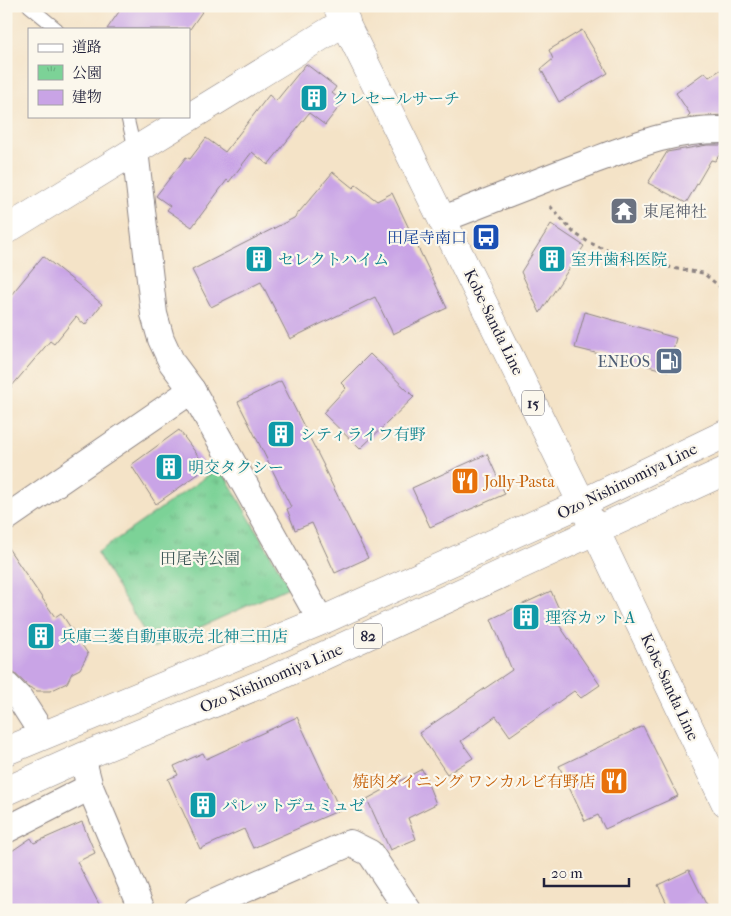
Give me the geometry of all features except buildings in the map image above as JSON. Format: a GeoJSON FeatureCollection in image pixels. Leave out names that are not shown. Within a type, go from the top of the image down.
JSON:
{"type":"FeatureCollection","features":[{"type":"Feature","properties":{"kind":"main road"},"geometry":{"type":"LineString","coordinates":[[190,114],[341,14]]}},
{"type":"Feature","properties":{"kind":"main road","name":"Kobe-Sanda Line"},"geometry":{"type":"LineString","coordinates":[[341,14],[582,503],[725,802]]}},
{"type":"Feature","properties":{"kind":"main road"},"geometry":{"type":"LineString","coordinates":[[6,230],[183,118]]}},
{"type":"Feature","properties":{"kind":"main road","name":"Ozo Nishinomiya Line"},"geometry":{"type":"LineString","coordinates":[[6,752],[321,621],[582,503],[725,434]]}},
{"type":"Feature","properties":{"kind":"main road","name":"Ozo Nishinomiya Line"},"geometry":{"type":"LineString","coordinates":[[6,792],[82,757],[273,679],[725,471]]}},
{"type":"Feature","properties":{"kind":"street"},"geometry":{"type":"LineString","coordinates":[[443,219],[523,187],[667,135],[725,130]]}},
{"type":"Feature","properties":{"kind":"street"},"geometry":{"type":"LineString","coordinates":[[135,150],[154,314],[161,339],[172,363],[192,390],[321,621]]}},
{"type":"Feature","properties":{"kind":"street"},"geometry":{"type":"LineString","coordinates":[[6,518],[192,390]]}},
{"type":"Feature","properties":{"kind":"street"},"geometry":{"type":"LineString","coordinates":[[11,697],[43,736]]}},
{"type":"Feature","properties":{"kind":"street"},"geometry":{"type":"LineString","coordinates":[[82,757],[90,787],[142,910]]}},
{"type":"Feature","properties":{"kind":"street"},"geometry":{"type":"LineString","coordinates":[[6,830],[90,787]]}},
{"type":"Feature","properties":{"kind":"street"},"geometry":{"type":"LineString","coordinates":[[197,910],[350,843],[370,853],[408,910]]}},
{"type":"Feature","properties":{"kind":"lane"},"geometry":{"type":"LineString","coordinates":[[29,6],[56,28]]}},
{"type":"Feature","properties":{"kind":"lane"},"geometry":{"type":"LineString","coordinates":[[127,118],[135,150]]}},
{"type":"Feature","properties":{"kind":"path"},"geometry":{"type":"LineString","coordinates":[[523,187],[552,207],[574,233],[590,243],[638,260],[678,270],[703,272],[725,291]]}},
{"type":"Feature","properties":{"kind":"green space","name":"田尾寺公園"},"geometry":{"type":"Polygon","coordinates":[[[220,467],[289,587],[154,648],[97,553],[220,467]]]}},
{"type":"Feature","properties":{"kind":"place","name":"クレセールサーチ"},"geometry":{"type":"Point","coordinates":[314,98]}},
{"type":"Feature","properties":{"kind":"place","name":"東尾神社"},"geometry":{"type":"Point","coordinates":[624,211]}},
{"type":"Feature","properties":{"kind":"place","name":"田尾寺南口"},"geometry":{"type":"Point","coordinates":[486,237]}},
{"type":"Feature","properties":{"kind":"place","name":"セレクトハイム"},"geometry":{"type":"Point","coordinates":[259,259]}},
{"type":"Feature","properties":{"kind":"place","name":"室井歯科医院"},"geometry":{"type":"Point","coordinates":[552,259]}},
{"type":"Feature","properties":{"kind":"place","name":"ENEOS"},"geometry":{"type":"Point","coordinates":[669,361]}},
{"type":"Feature","properties":{"kind":"place","name":"シティライフ有野"},"geometry":{"type":"Point","coordinates":[281,434]}},
{"type":"Feature","properties":{"kind":"place","name":"明交タクシー"},"geometry":{"type":"Point","coordinates":[169,467]}},
{"type":"Feature","properties":{"kind":"place","name":"Jolly-Pasta"},"geometry":{"type":"Point","coordinates":[465,481]}},
{"type":"Feature","properties":{"kind":"place","name":"理容カットA"},"geometry":{"type":"Point","coordinates":[526,617]}},
{"type":"Feature","properties":{"kind":"place","name":"兵庫三菱自動車販売 北神三田店"},"geometry":{"type":"Point","coordinates":[41,636]}},
{"type":"Feature","properties":{"kind":"place","name":"焼肉ダイニング ワンカルビ有野店"},"geometry":{"type":"Point","coordinates":[614,781]}},
{"type":"Feature","properties":{"kind":"place","name":"パレットデュミュゼ"},"geometry":{"type":"Point","coordinates":[203,805]}}]}
